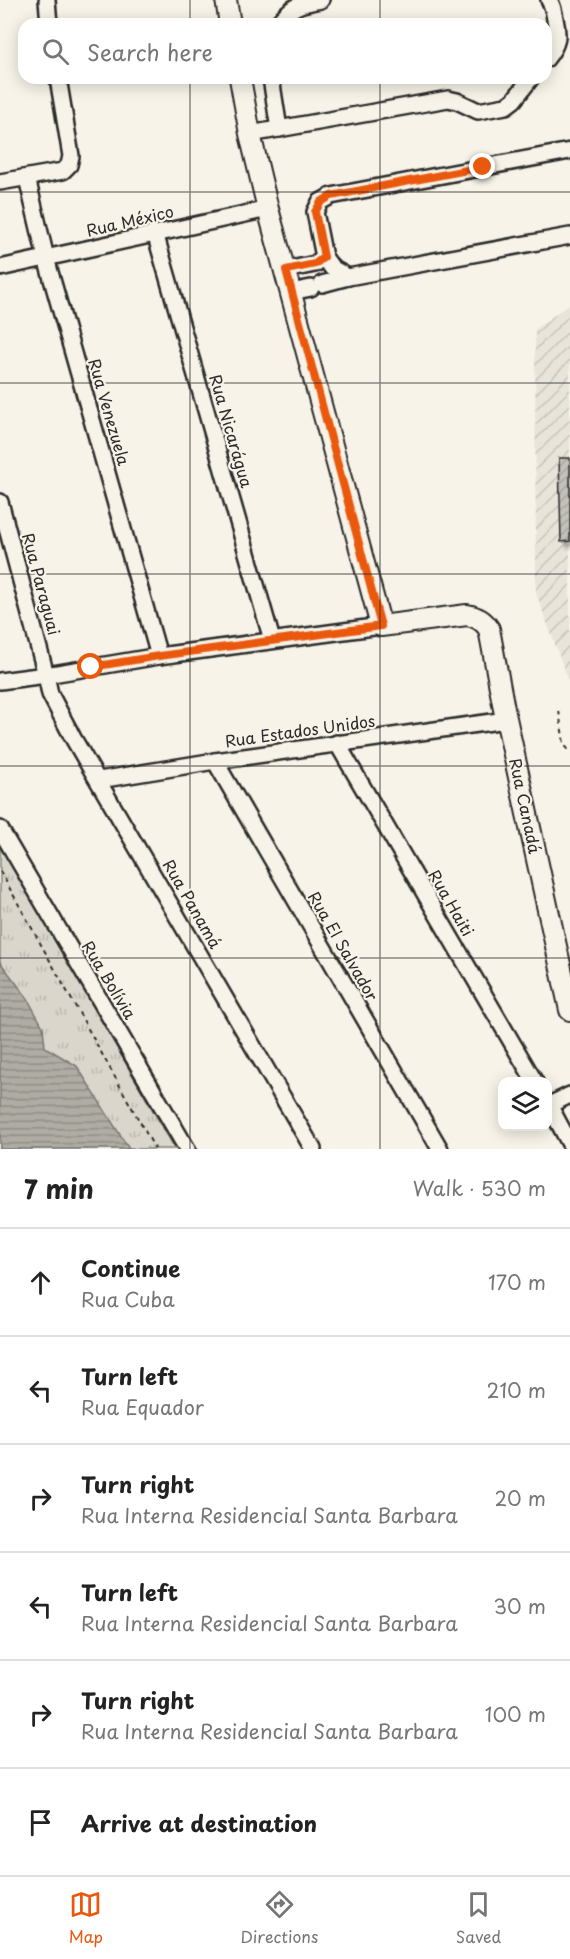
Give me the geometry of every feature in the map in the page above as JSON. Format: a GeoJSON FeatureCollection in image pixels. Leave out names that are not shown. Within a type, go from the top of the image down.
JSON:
{"type":"FeatureCollection","features":[{"type":"Feature","properties":{"kind":"main road"},"geometry":{"type":"LineString","coordinates":[[226,0],[230,18]]}},
{"type":"Feature","properties":{"kind":"main road"},"geometry":{"type":"LineString","coordinates":[[241,84],[250,134],[268,209],[381,626]]}},
{"type":"Feature","properties":{"kind":"main road","name":"Rua Canadá"},"geometry":{"type":"LineString","coordinates":[[381,626],[467,615],[484,621],[489,629],[506,720],[570,1010]]}},
{"type":"Feature","properties":{"kind":"street"},"geometry":{"type":"LineString","coordinates":[[47,0],[48,18]]}},
{"type":"Feature","properties":{"kind":"street"},"geometry":{"type":"LineString","coordinates":[[282,18],[298,4],[321,0]]}},
{"type":"Feature","properties":{"kind":"street"},"geometry":{"type":"LineString","coordinates":[[549,0],[558,33],[552,52]]}},
{"type":"Feature","properties":{"kind":"street"},"geometry":{"type":"LineString","coordinates":[[0,182],[63,171],[69,165],[71,156],[59,84]]}},
{"type":"Feature","properties":{"kind":"street"},"geometry":{"type":"LineString","coordinates":[[272,84],[279,129]]}},
{"type":"Feature","properties":{"kind":"street"},"geometry":{"type":"LineString","coordinates":[[250,134],[448,99],[478,111],[506,106],[526,84]]}},
{"type":"Feature","properties":{"kind":"street"},"geometry":{"type":"LineString","coordinates":[[348,277],[332,268],[324,257],[315,212],[321,202],[331,196],[570,151]]}},
{"type":"Feature","properties":{"kind":"street","name":"Rua Venezuela"},"geometry":{"type":"LineString","coordinates":[[27,178],[46,258],[159,656]]}},
{"type":"Feature","properties":{"kind":"street","name":"Rua México"},"geometry":{"type":"LineString","coordinates":[[0,268],[268,209]]}},
{"type":"Feature","properties":{"kind":"street","name":"Rua Nicarágua"},"geometry":{"type":"LineString","coordinates":[[155,233],[272,640]]}},
{"type":"Feature","properties":{"kind":"street"},"geometry":{"type":"LineString","coordinates":[[291,292],[348,277],[570,236]]}},
{"type":"Feature","properties":{"kind":"street"},"geometry":{"type":"LineString","coordinates":[[286,270],[315,264],[324,257]]}},
{"type":"Feature","properties":{"kind":"street","name":"Rua Paraguai"},"geometry":{"type":"LineString","coordinates":[[0,502],[46,675]]}},
{"type":"Feature","properties":{"kind":"street"},"geometry":{"type":"LineString","coordinates":[[0,681],[159,656],[381,626]]}},
{"type":"Feature","properties":{"kind":"street","name":"Rua Panamá"},"geometry":{"type":"LineString","coordinates":[[46,675],[50,694],[73,738],[313,1149]]}},
{"type":"Feature","properties":{"kind":"street","name":"Rua Estados Unidos"},"geometry":{"type":"LineString","coordinates":[[99,780],[337,743],[506,720]]}},
{"type":"Feature","properties":{"kind":"street","name":"Rua Haiti"},"geometry":{"type":"LineString","coordinates":[[337,743],[532,1077]]}},
{"type":"Feature","properties":{"kind":"street","name":"Rua El Salvador"},"geometry":{"type":"LineString","coordinates":[[215,761],[440,1149]]}},
{"type":"Feature","properties":{"kind":"street","name":"Rua Bolívia"},"geometry":{"type":"LineString","coordinates":[[0,829],[187,1149]]}},
{"type":"Feature","properties":{"kind":"street"},"geometry":{"type":"LineString","coordinates":[[552,1102],[570,1095]]}},
{"type":"Feature","properties":{"kind":"street"},"geometry":{"type":"LineString","coordinates":[[552,1111],[570,1144]]}},
{"type":"Feature","properties":{"kind":"path"},"geometry":{"type":"LineString","coordinates":[[559,711],[564,744],[570,752]]}},
{"type":"Feature","properties":{"kind":"path"},"geometry":{"type":"LineString","coordinates":[[0,871],[155,1149]]}},
{"type":"Feature","properties":{"kind":"shaded area"},"geometry":{"type":"Polygon","coordinates":[[[570,304],[570,685],[536,593],[535,329],[570,304]]]}},
{"type":"Feature","properties":{"kind":"shaded area"},"geometry":{"type":"Polygon","coordinates":[[[0,962],[26,996],[43,1027],[45,1047],[77,1066],[129,1149],[0,1149],[0,962]]]}},
{"type":"Feature","properties":{"kind":"green space"},"geometry":{"type":"Polygon","coordinates":[[[0,844],[175,1149],[0,1149],[0,844]]]}},
{"type":"Feature","properties":{"kind":"building"},"geometry":{"type":"Polygon","coordinates":[[[559,458],[570,458],[570,541],[561,542],[559,458]]]}},
{"type":"Feature","properties":{"kind":"route"},"geometry":{"type":"LineString","coordinates":[[91,667],[381,626],[286,270],[315,264],[324,257],[315,212],[321,202],[331,196],[483,167]]}}]}
